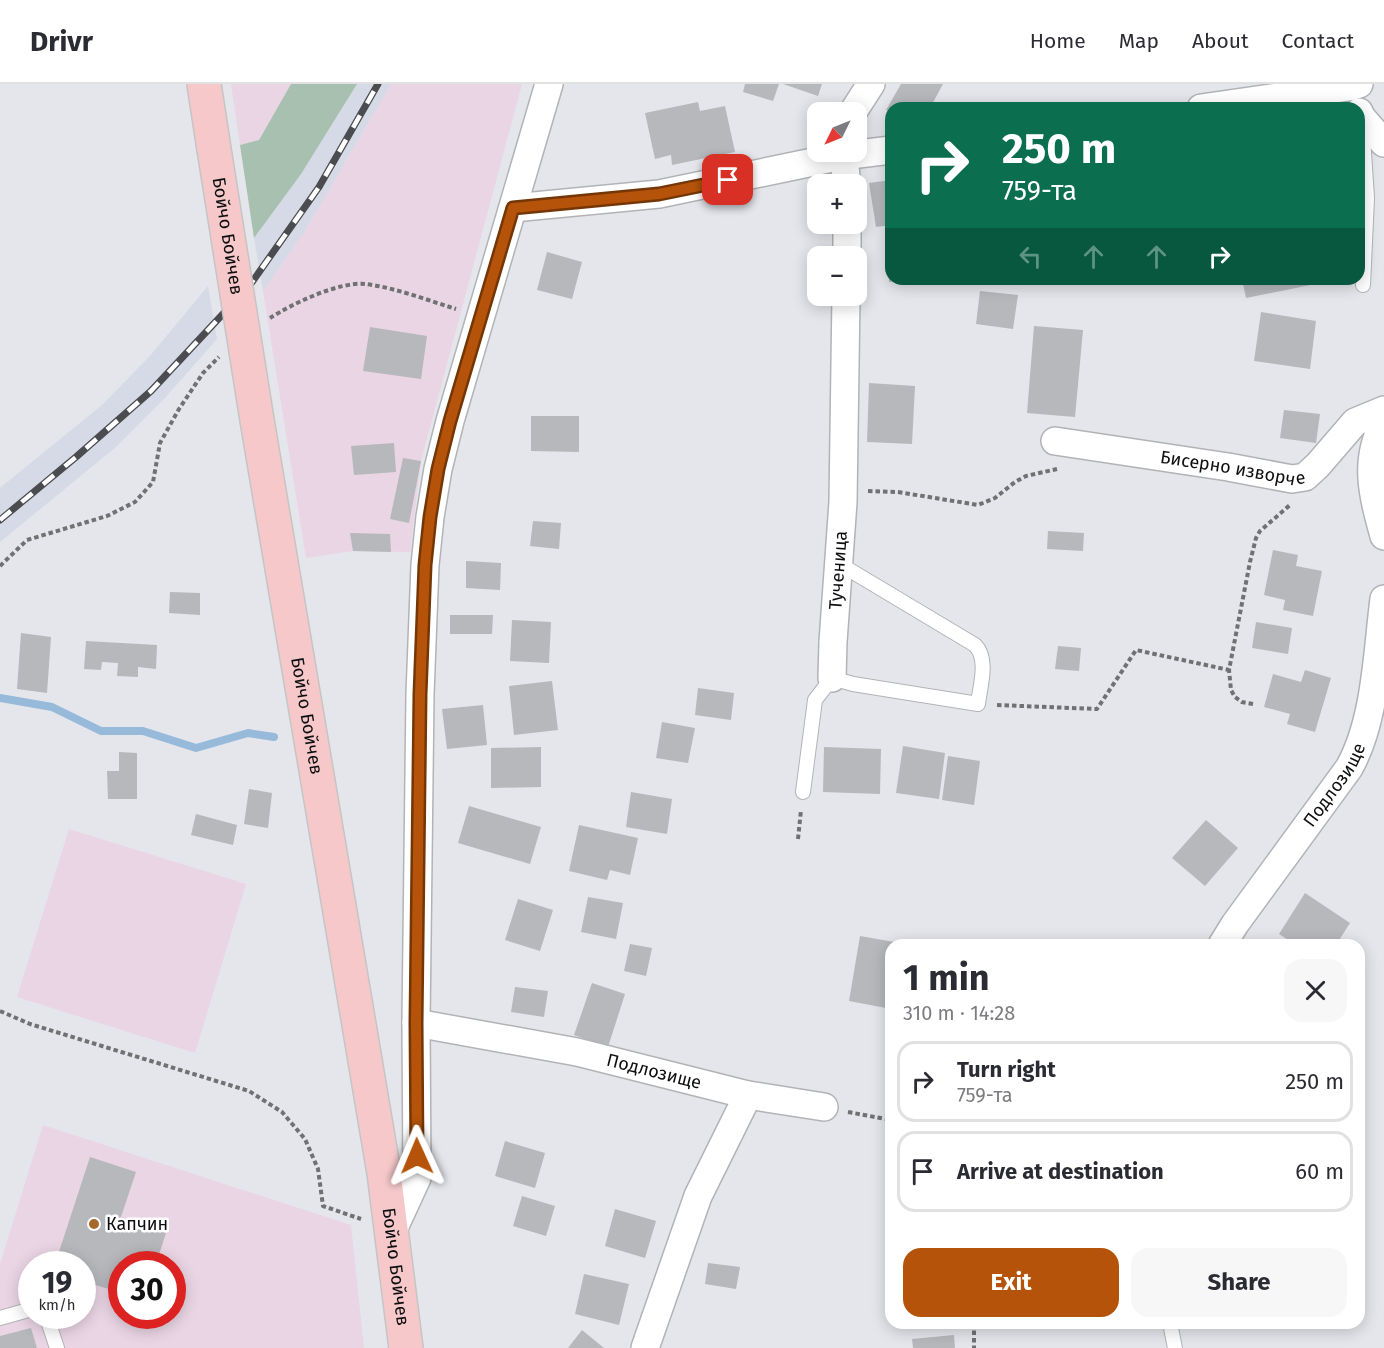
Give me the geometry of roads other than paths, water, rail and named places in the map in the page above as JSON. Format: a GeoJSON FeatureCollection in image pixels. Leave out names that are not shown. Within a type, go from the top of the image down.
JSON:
{"type":"FeatureCollection","features":[{"type":"Feature","properties":{"kind":"highway","name":"Бойчо Бойчев"},"geometry":{"type":"LineString","coordinates":[[204,84],[257,420],[393,1230],[406,1348]]}},
{"type":"Feature","properties":{"kind":"street"},"geometry":{"type":"LineString","coordinates":[[393,1230],[417,1178],[416,1023],[420,694],[425,565],[430,517],[438,469],[450,421],[549,84]]}},
{"type":"Feature","properties":{"kind":"street"},"geometry":{"type":"LineString","coordinates":[[860,102],[871,84]]}},
{"type":"Feature","properties":{"kind":"street"},"geometry":{"type":"LineString","coordinates":[[1365,114],[1384,142]]}},
{"type":"Feature","properties":{"kind":"street"},"geometry":{"type":"LineString","coordinates":[[867,152],[885,150]]}},
{"type":"Feature","properties":{"kind":"street"},"geometry":{"type":"LineString","coordinates":[[513,208],[659,194],[807,162]]}},
{"type":"Feature","properties":{"kind":"street","name":"Тученица"},"geometry":{"type":"LineString","coordinates":[[832,678],[843,489],[846,306]]}},
{"type":"Feature","properties":{"kind":"street","name":"Бисерно изворче"},"geometry":{"type":"LineString","coordinates":[[1055,441],[1228,467],[1280,478],[1298,478],[1305,477],[1318,465],[1355,422],[1384,410]]}},
{"type":"Feature","properties":{"kind":"street"},"geometry":{"type":"LineString","coordinates":[[1384,423],[1375,438],[1371,459],[1371,480],[1384,536]]}},
{"type":"Feature","properties":{"kind":"street","name":"Подлозище"},"geometry":{"type":"LineString","coordinates":[[1226,939],[1349,768],[1358,752],[1370,708],[1384,599]]}},
{"type":"Feature","properties":{"kind":"street","name":"Подлозище"},"geometry":{"type":"LineString","coordinates":[[416,1023],[576,1052],[748,1095],[824,1107]]}},
{"type":"Feature","properties":{"kind":"street"},"geometry":{"type":"LineString","coordinates":[[645,1348],[698,1196],[748,1095]]}},
{"type":"Feature","properties":{"kind":"lane"},"geometry":{"type":"LineString","coordinates":[[1365,179],[1367,198],[1365,242]]}},
{"type":"Feature","properties":{"kind":"lane"},"geometry":{"type":"LineString","coordinates":[[803,792],[815,700],[832,678],[853,684],[978,704],[983,658],[981,650],[838,563]]}},
{"type":"Feature","properties":{"kind":"lane"},"geometry":{"type":"LineString","coordinates":[[0,1318],[18,1313]]}},
{"type":"Feature","properties":{"kind":"lane"},"geometry":{"type":"LineString","coordinates":[[51,1329],[57,1348]]}},
{"type":"Feature","properties":{"kind":"lane"},"geometry":{"type":"LineString","coordinates":[[1171,1329],[1175,1348]]}},
{"type":"Feature","properties":{"kind":"waterway"},"geometry":{"type":"LineString","coordinates":[[0,698],[52,707],[101,731],[143,731],[196,748],[248,733],[274,737]]}},
{"type":"Feature","properties":{"kind":"railway"},"geometry":{"type":"LineString","coordinates":[[0,520],[151,391],[250,285],[319,187],[378,84]]}},
{"type":"Feature","properties":{"kind":"place","name":"Капчин"},"geometry":{"type":"Point","coordinates":[94,1224]}}]}
